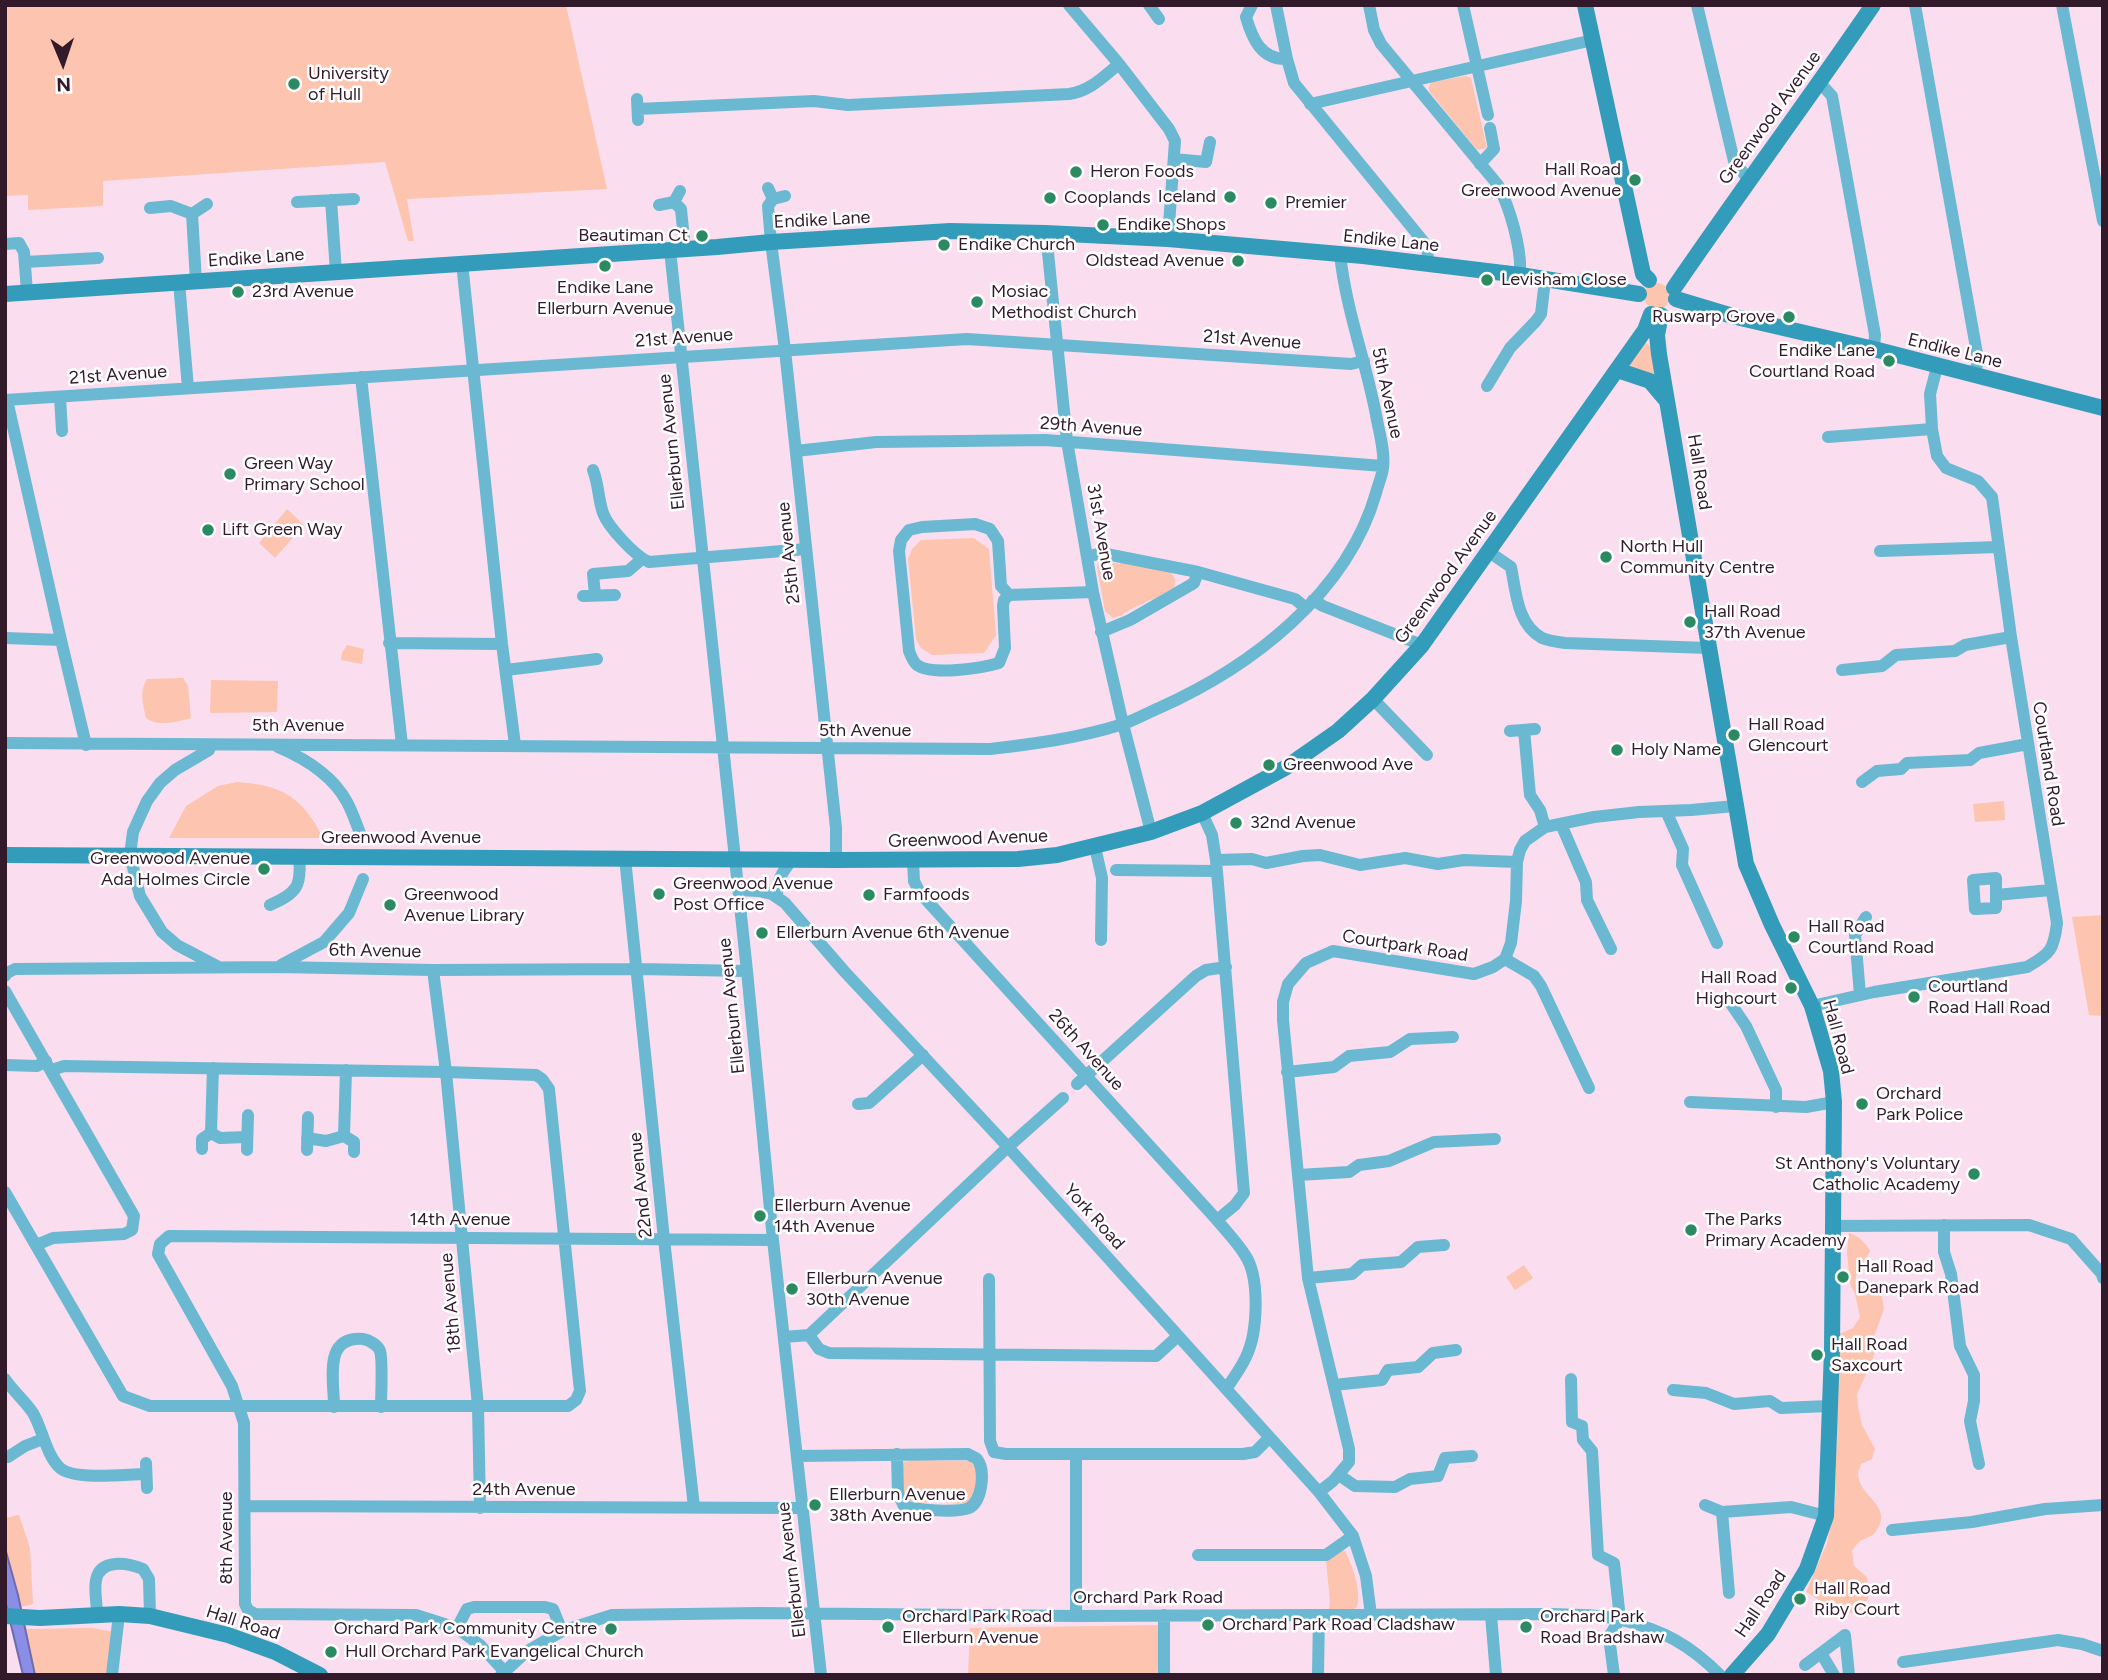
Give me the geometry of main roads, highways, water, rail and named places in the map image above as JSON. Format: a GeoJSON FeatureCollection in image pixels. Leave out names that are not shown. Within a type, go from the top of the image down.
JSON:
{"type":"FeatureCollection","features":[{"type":"Feature","properties":{"kind":"water"},"geometry":{"type":"Polygon","coordinates":[[[5,1548],[35,1675],[23,1675],[5,1600],[5,1548]]]}},
{"type":"Feature","properties":{"kind":"place","name":"University of Hull"},"geometry":{"type":"Point","coordinates":[294,84]}},
{"type":"Feature","properties":{"kind":"place","name":"Heron Foods"},"geometry":{"type":"Point","coordinates":[1076,172]}},
{"type":"Feature","properties":{"kind":"place","name":"Hall Road Greenwood Avenue"},"geometry":{"type":"Point","coordinates":[1635,180]}},
{"type":"Feature","properties":{"kind":"place","name":"Iceland"},"geometry":{"type":"Point","coordinates":[1230,197]}},
{"type":"Feature","properties":{"kind":"place","name":"Cooplands"},"geometry":{"type":"Point","coordinates":[1050,198]}},
{"type":"Feature","properties":{"kind":"place","name":"Premier"},"geometry":{"type":"Point","coordinates":[1271,203]}},
{"type":"Feature","properties":{"kind":"place","name":"Endike Shops"},"geometry":{"type":"Point","coordinates":[1103,225]}},
{"type":"Feature","properties":{"kind":"place","name":"Beautiman Ct"},"geometry":{"type":"Point","coordinates":[702,236]}},
{"type":"Feature","properties":{"kind":"place","name":"Endike Church"},"geometry":{"type":"Point","coordinates":[944,245]}},
{"type":"Feature","properties":{"kind":"place","name":"Oldstead Avenue"},"geometry":{"type":"Point","coordinates":[1238,261]}},
{"type":"Feature","properties":{"kind":"place","name":"Endike Lane Ellerburn Avenue"},"geometry":{"type":"Point","coordinates":[605,266]}},
{"type":"Feature","properties":{"kind":"place","name":"Levisham Close"},"geometry":{"type":"Point","coordinates":[1487,280]}},
{"type":"Feature","properties":{"kind":"place","name":"23rd Avenue"},"geometry":{"type":"Point","coordinates":[238,292]}},
{"type":"Feature","properties":{"kind":"place","name":"Mosiac Methodist Church"},"geometry":{"type":"Point","coordinates":[977,302]}},
{"type":"Feature","properties":{"kind":"place","name":"Ruswarp Grove"},"geometry":{"type":"Point","coordinates":[1789,317]}},
{"type":"Feature","properties":{"kind":"place","name":"Endike Lane Courtland Road"},"geometry":{"type":"Point","coordinates":[1889,361]}},
{"type":"Feature","properties":{"kind":"place","name":"Green Way Primary School"},"geometry":{"type":"Point","coordinates":[230,474]}},
{"type":"Feature","properties":{"kind":"place","name":"Lift Green Way"},"geometry":{"type":"Point","coordinates":[208,530]}},
{"type":"Feature","properties":{"kind":"place","name":"North Hull Community Centre"},"geometry":{"type":"Point","coordinates":[1606,557]}},
{"type":"Feature","properties":{"kind":"place","name":"Hall Road 37th Avenue"},"geometry":{"type":"Point","coordinates":[1690,622]}},
{"type":"Feature","properties":{"kind":"place","name":"Hall Road Glencourt"},"geometry":{"type":"Point","coordinates":[1734,735]}},
{"type":"Feature","properties":{"kind":"place","name":"Holy Name"},"geometry":{"type":"Point","coordinates":[1617,750]}},
{"type":"Feature","properties":{"kind":"place","name":"Greenwood Ave"},"geometry":{"type":"Point","coordinates":[1269,765]}},
{"type":"Feature","properties":{"kind":"place","name":"32nd Avenue"},"geometry":{"type":"Point","coordinates":[1236,823]}},
{"type":"Feature","properties":{"kind":"place","name":"Greenwood Avenue Ada Holmes Circle"},"geometry":{"type":"Point","coordinates":[264,869]}},
{"type":"Feature","properties":{"kind":"place","name":"Greenwood Avenue Post Office"},"geometry":{"type":"Point","coordinates":[659,894]}},
{"type":"Feature","properties":{"kind":"place","name":"Farmfoods"},"geometry":{"type":"Point","coordinates":[869,895]}},
{"type":"Feature","properties":{"kind":"place","name":"Greenwood Avenue Library"},"geometry":{"type":"Point","coordinates":[390,905]}},
{"type":"Feature","properties":{"kind":"place","name":"Ellerburn Avenue 6th Avenue"},"geometry":{"type":"Point","coordinates":[762,933]}},
{"type":"Feature","properties":{"kind":"place","name":"Hall Road Courtland Road"},"geometry":{"type":"Point","coordinates":[1794,937]}},
{"type":"Feature","properties":{"kind":"place","name":"Hall Road Highcourt"},"geometry":{"type":"Point","coordinates":[1791,988]}},
{"type":"Feature","properties":{"kind":"place","name":"Courtland Road Hall Road"},"geometry":{"type":"Point","coordinates":[1914,997]}},
{"type":"Feature","properties":{"kind":"place","name":"Orchard Park Police"},"geometry":{"type":"Point","coordinates":[1862,1104]}},
{"type":"Feature","properties":{"kind":"place","name":"St Anthony's Voluntary Catholic Academy"},"geometry":{"type":"Point","coordinates":[1974,1174]}},
{"type":"Feature","properties":{"kind":"place","name":"Ellerburn Avenue 14th Avenue"},"geometry":{"type":"Point","coordinates":[760,1216]}},
{"type":"Feature","properties":{"kind":"place","name":"The Parks Primary Academy"},"geometry":{"type":"Point","coordinates":[1691,1230]}},
{"type":"Feature","properties":{"kind":"place","name":"Hall Road Danepark Road"},"geometry":{"type":"Point","coordinates":[1843,1277]}},
{"type":"Feature","properties":{"kind":"place","name":"Ellerburn Avenue 30th Avenue"},"geometry":{"type":"Point","coordinates":[792,1289]}},
{"type":"Feature","properties":{"kind":"place","name":"Hall Road Saxcourt"},"geometry":{"type":"Point","coordinates":[1817,1355]}},
{"type":"Feature","properties":{"kind":"place","name":"Ellerburn Avenue 38th Avenue"},"geometry":{"type":"Point","coordinates":[815,1505]}},
{"type":"Feature","properties":{"kind":"place","name":"Hall Road Riby Court"},"geometry":{"type":"Point","coordinates":[1800,1599]}},
{"type":"Feature","properties":{"kind":"place","name":"Orchard Park Road Cladshaw"},"geometry":{"type":"Point","coordinates":[1208,1625]}},
{"type":"Feature","properties":{"kind":"place","name":"Orchard Park Road Ellerburn Avenue"},"geometry":{"type":"Point","coordinates":[888,1627]}},
{"type":"Feature","properties":{"kind":"place","name":"Orchard Park Road Bradshaw"},"geometry":{"type":"Point","coordinates":[1526,1627]}},
{"type":"Feature","properties":{"kind":"place","name":"Orchard Park Community Centre"},"geometry":{"type":"Point","coordinates":[611,1629]}},
{"type":"Feature","properties":{"kind":"place","name":"Hull Orchard Park Evangelical Church"},"geometry":{"type":"Point","coordinates":[331,1652]}}]}
